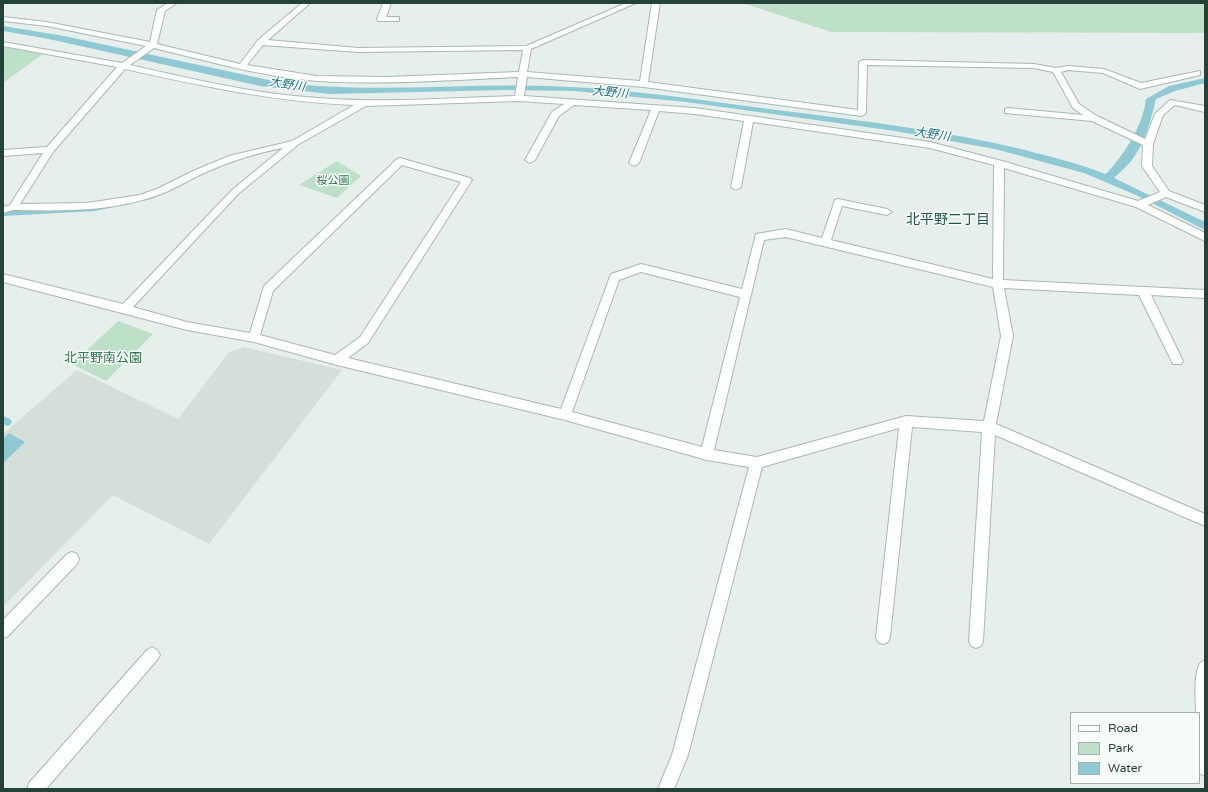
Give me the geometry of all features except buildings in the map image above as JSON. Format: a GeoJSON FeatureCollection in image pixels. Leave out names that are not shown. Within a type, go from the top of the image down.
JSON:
{"type":"FeatureCollection","features":[{"type":"Feature","properties":{"kind":"street"},"geometry":{"type":"LineString","coordinates":[[14,207],[50,150],[124,66],[153,46],[161,6],[173,3]]}},
{"type":"Feature","properties":{"kind":"street"},"geometry":{"type":"LineString","coordinates":[[242,67],[261,42],[306,3]]}},
{"type":"Feature","properties":{"kind":"street"},"geometry":{"type":"LineString","coordinates":[[387,3],[381,19],[396,19]]}},
{"type":"Feature","properties":{"kind":"street"},"geometry":{"type":"LineString","coordinates":[[261,42],[358,50],[527,48],[632,3]]}},
{"type":"Feature","properties":{"kind":"street"},"geometry":{"type":"LineString","coordinates":[[644,84],[656,3]]}},
{"type":"Feature","properties":{"kind":"street"},"geometry":{"type":"LineString","coordinates":[[3,19],[47,24],[153,46],[242,67],[317,78],[386,80],[521,74],[644,84],[862,114],[863,62],[1034,66],[1056,70],[1068,68],[1104,71],[1140,86],[1197,74]]}},
{"type":"Feature","properties":{"kind":"street"},"geometry":{"type":"LineString","coordinates":[[3,44],[124,66],[227,89],[317,101],[364,103],[519,98],[695,111],[930,145],[999,163],[1139,205],[1205,237]]}},
{"type":"Feature","properties":{"kind":"street"},"geometry":{"type":"LineString","coordinates":[[519,98],[521,74],[527,48]]}},
{"type":"Feature","properties":{"kind":"street"},"geometry":{"type":"LineString","coordinates":[[1056,70],[1076,106],[1094,118],[1148,144]]}},
{"type":"Feature","properties":{"kind":"street"},"geometry":{"type":"LineString","coordinates":[[530,160],[555,114],[572,102]]}},
{"type":"Feature","properties":{"kind":"street"},"geometry":{"type":"LineString","coordinates":[[1205,109],[1173,102],[1159,114],[1148,144],[1147,166],[1166,192],[1205,209]]}},
{"type":"Feature","properties":{"kind":"street"},"geometry":{"type":"LineString","coordinates":[[125,309],[235,192],[296,142],[364,103]]}},
{"type":"Feature","properties":{"kind":"street"},"geometry":{"type":"LineString","coordinates":[[634,163],[656,108]]}},
{"type":"Feature","properties":{"kind":"street"},"geometry":{"type":"LineString","coordinates":[[1008,111],[1094,118]]}},
{"type":"Feature","properties":{"kind":"street"},"geometry":{"type":"LineString","coordinates":[[736,187],[749,119]]}},
{"type":"Feature","properties":{"kind":"street"},"geometry":{"type":"LineString","coordinates":[[3,210],[14,207],[68,208],[124,201],[158,192],[197,172],[230,159],[267,147],[296,142]]}},
{"type":"Feature","properties":{"kind":"street"},"geometry":{"type":"LineString","coordinates":[[3,153],[50,150]]}},
{"type":"Feature","properties":{"kind":"street"},"geometry":{"type":"LineString","coordinates":[[254,338],[268,289],[400,162],[467,180],[364,340],[337,360]]}},
{"type":"Feature","properties":{"kind":"street"},"geometry":{"type":"LineString","coordinates":[[976,641],[989,427],[1007,336],[998,284],[999,163]]}},
{"type":"Feature","properties":{"kind":"street"},"geometry":{"type":"LineString","coordinates":[[1139,205],[1166,192]]}},
{"type":"Feature","properties":{"kind":"street"},"geometry":{"type":"LineString","coordinates":[[876,210],[879,198]]}},
{"type":"Feature","properties":{"kind":"street"},"geometry":{"type":"LineString","coordinates":[[826,241],[838,202],[887,212]]}},
{"type":"Feature","properties":{"kind":"street"},"geometry":{"type":"LineString","coordinates":[[707,454],[760,237],[786,233],[826,241],[998,284],[1205,294]]}},
{"type":"Feature","properties":{"kind":"street"},"geometry":{"type":"LineString","coordinates":[[565,415],[615,277],[640,268],[745,294]]}},
{"type":"Feature","properties":{"kind":"street"},"geometry":{"type":"LineString","coordinates":[[3,278],[188,326],[254,338],[337,360],[565,415],[707,454],[757,463],[906,421],[989,427],[1205,520]]}},
{"type":"Feature","properties":{"kind":"street"},"geometry":{"type":"LineString","coordinates":[[1143,291],[1177,361]]}},
{"type":"Feature","properties":{"kind":"street"},"geometry":{"type":"LineString","coordinates":[[882,637],[906,421]]}},
{"type":"Feature","properties":{"kind":"street"},"geometry":{"type":"LineString","coordinates":[[666,789],[680,755],[757,463]]}},
{"type":"Feature","properties":{"kind":"street"},"geometry":{"type":"LineString","coordinates":[[3,631],[72,559]]}},
{"type":"Feature","properties":{"kind":"street"},"geometry":{"type":"LineString","coordinates":[[34,789],[152,655]]}},
{"type":"Feature","properties":{"kind":"street"},"geometry":{"type":"LineString","coordinates":[[1205,668],[1203,685],[1205,768]]}},
{"type":"Feature","properties":{"kind":"shaded area"},"geometry":{"type":"Polygon","coordinates":[[[244,347],[342,370],[209,544],[113,495],[3,607],[3,434],[77,370],[178,419],[229,352],[244,347]]]}},
{"type":"Feature","properties":{"kind":"green space"},"geometry":{"type":"Polygon","coordinates":[[[743,3],[1205,3],[1205,33],[831,32],[743,3]]]}},
{"type":"Feature","properties":{"kind":"green space"},"geometry":{"type":"Polygon","coordinates":[[[3,47],[43,54],[3,83],[3,47]]]}},
{"type":"Feature","properties":{"kind":"green space","name":"桜公園"},"geometry":{"type":"Polygon","coordinates":[[[337,161],[361,176],[337,198],[299,185],[337,161]]]}},
{"type":"Feature","properties":{"kind":"green space","name":"北平野南公園"},"geometry":{"type":"Polygon","coordinates":[[[118,321],[153,334],[106,381],[72,364],[118,321]]]}},
{"type":"Feature","properties":{"kind":"water","name":"大野川"},"geometry":{"type":"Polygon","coordinates":[[[3,26],[64,36],[278,82],[379,88],[513,85],[607,89],[906,127],[966,137],[1025,150],[1106,174],[1132,140],[1141,119],[1146,99],[1169,86],[1205,78],[1205,83],[1175,91],[1156,99],[1148,129],[1142,144],[1130,163],[1114,178],[1205,222],[1205,230],[1136,195],[1084,173],[995,149],[895,131],[686,102],[574,91],[505,90],[330,94],[260,86],[49,39],[3,31],[3,26]]]}},
{"type":"Feature","properties":{"kind":"water"},"geometry":{"type":"Polygon","coordinates":[[[264,150],[265,152],[209,169],[181,186],[151,199],[95,211],[3,216],[3,213],[11,210],[66,210],[97,208],[151,197],[209,168],[264,150]]]}},
{"type":"Feature","properties":{"kind":"water"},"geometry":{"type":"Polygon","coordinates":[[[9,433],[25,442],[3,463],[3,439],[9,433]]]}},
{"type":"Feature","properties":{"kind":"waterway"},"geometry":{"type":"LineString","coordinates":[[3,420],[7,422]]}},
{"type":"Feature","properties":{"kind":"district","name":"北平野二丁目"},"geometry":{"type":"Point","coordinates":[948,220]}}]}
